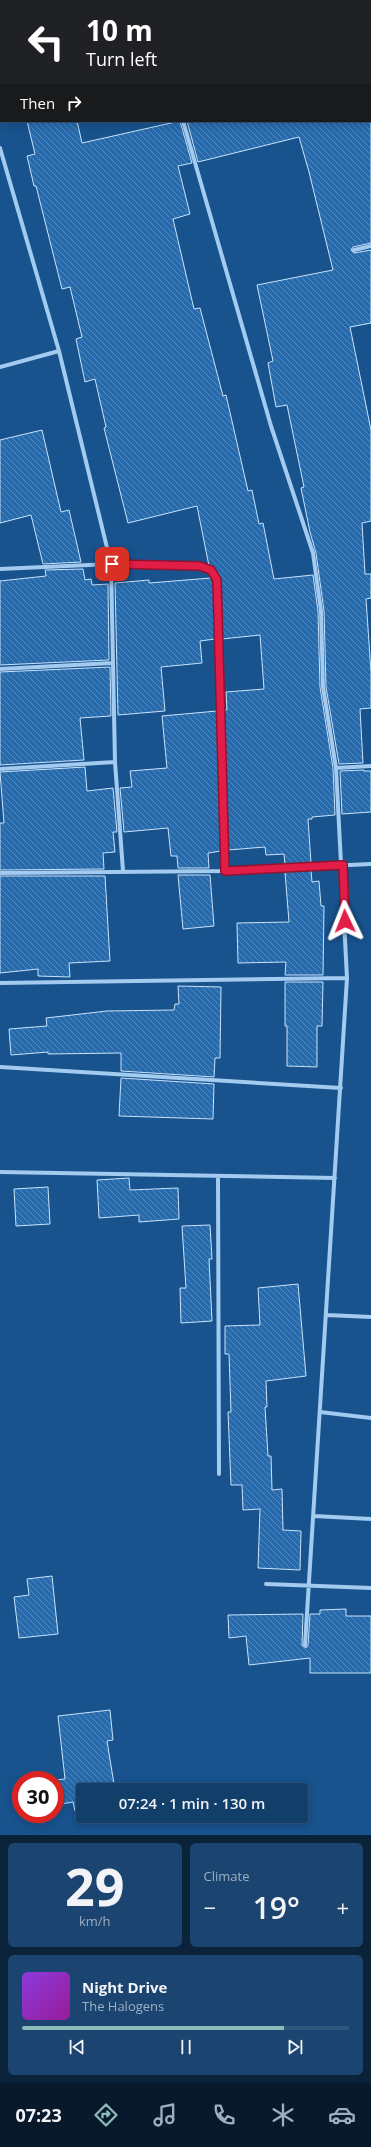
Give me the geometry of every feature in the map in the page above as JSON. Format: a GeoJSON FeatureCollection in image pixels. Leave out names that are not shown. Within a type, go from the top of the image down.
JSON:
{"type":"FeatureCollection","features":[{"type":"Feature","properties":{"kind":"street"},"geometry":{"type":"LineString","coordinates":[[183,122],[271,426],[313,553],[321,611],[323,687],[336,768],[343,865],[347,978],[327,1315],[305,1645]]}},
{"type":"Feature","properties":{"kind":"street"},"geometry":{"type":"LineString","coordinates":[[0,148],[59,351],[112,564],[112,663],[115,762],[123,871]]}},
{"type":"Feature","properties":{"kind":"street"},"geometry":{"type":"LineString","coordinates":[[354,250],[371,246]]}},
{"type":"Feature","properties":{"kind":"street"},"geometry":{"type":"LineString","coordinates":[[0,367],[59,351]]}},
{"type":"Feature","properties":{"kind":"street"},"geometry":{"type":"LineString","coordinates":[[0,569],[112,564],[200,566],[211,570],[217,580],[225,871]]}},
{"type":"Feature","properties":{"kind":"street"},"geometry":{"type":"LineString","coordinates":[[0,670],[112,663]]}},
{"type":"Feature","properties":{"kind":"street"},"geometry":{"type":"LineString","coordinates":[[0,769],[115,762]]}},
{"type":"Feature","properties":{"kind":"street"},"geometry":{"type":"LineString","coordinates":[[336,768],[371,766]]}},
{"type":"Feature","properties":{"kind":"street"},"geometry":{"type":"LineString","coordinates":[[0,873],[225,871],[371,864]]}},
{"type":"Feature","properties":{"kind":"street"},"geometry":{"type":"LineString","coordinates":[[0,983],[347,978]]}},
{"type":"Feature","properties":{"kind":"street"},"geometry":{"type":"LineString","coordinates":[[0,1067],[341,1088]]}},
{"type":"Feature","properties":{"kind":"street"},"geometry":{"type":"LineString","coordinates":[[0,1172],[335,1178]]}},
{"type":"Feature","properties":{"kind":"street"},"geometry":{"type":"LineString","coordinates":[[218,1176],[219,1474]]}},
{"type":"Feature","properties":{"kind":"street"},"geometry":{"type":"LineString","coordinates":[[327,1315],[371,1317]]}},
{"type":"Feature","properties":{"kind":"street"},"geometry":{"type":"LineString","coordinates":[[320,1412],[371,1418]]}},
{"type":"Feature","properties":{"kind":"street"},"geometry":{"type":"LineString","coordinates":[[314,1516],[371,1519]]}},
{"type":"Feature","properties":{"kind":"street"},"geometry":{"type":"LineString","coordinates":[[266,1584],[371,1588]]}},
{"type":"Feature","properties":{"kind":"building"},"geometry":{"type":"Polygon","coordinates":[[[27,122],[77,122],[82,143],[180,122],[192,163],[178,166],[190,214],[173,219],[194,309],[200,308],[223,396],[226,395],[248,491],[252,490],[259,524],[263,523],[274,579],[313,575],[318,611],[320,687],[333,768],[335,815],[312,817],[312,819],[308,819],[311,863],[285,865],[284,854],[266,855],[265,847],[228,850],[224,710],[227,710],[226,692],[264,689],[260,635],[222,639],[220,580],[214,568],[209,566],[197,506],[128,523],[104,428],[106,427],[95,379],[85,382],[76,339],[82,337],[70,287],[62,289],[36,186],[34,186],[27,156],[35,154],[27,122]]]}},
{"type":"Feature","properties":{"kind":"building"},"geometry":{"type":"Polygon","coordinates":[[[187,122],[371,122],[371,243],[353,247],[351,250],[354,253],[371,250],[371,323],[350,327],[371,430],[371,521],[362,523],[365,574],[371,574],[371,598],[366,599],[371,672],[371,708],[360,709],[363,763],[339,764],[326,687],[324,611],[316,553],[301,488],[304,487],[287,405],[276,407],[268,363],[273,361],[257,285],[333,270],[309,172],[299,137],[198,162],[187,122]]]}},
{"type":"Feature","properties":{"kind":"building"},"geometry":{"type":"Polygon","coordinates":[[[42,430],[61,512],[69,510],[81,562],[43,564],[31,515],[0,523],[0,440],[42,430]]]}},
{"type":"Feature","properties":{"kind":"building"},"geometry":{"type":"Polygon","coordinates":[[[83,569],[85,580],[91,579],[92,585],[108,584],[109,660],[0,665],[0,581],[46,576],[45,570],[83,569]]]}},
{"type":"Feature","properties":{"kind":"building"},"geometry":{"type":"Polygon","coordinates":[[[211,578],[214,581],[215,639],[200,641],[202,663],[161,667],[165,711],[118,715],[115,583],[149,580],[149,583],[211,578]]]}},
{"type":"Feature","properties":{"kind":"building"},"geometry":{"type":"Polygon","coordinates":[[[110,667],[111,716],[80,718],[84,760],[0,765],[0,672],[110,667]]]}},
{"type":"Feature","properties":{"kind":"building"},"geometry":{"type":"Polygon","coordinates":[[[217,711],[221,851],[208,853],[209,868],[178,868],[177,856],[171,856],[168,828],[124,832],[120,788],[132,787],[130,771],[167,768],[162,716],[217,711]]]}},
{"type":"Feature","properties":{"kind":"building"},"geometry":{"type":"Polygon","coordinates":[[[85,767],[87,791],[113,788],[117,832],[113,832],[115,852],[103,853],[104,869],[0,870],[0,823],[4,823],[0,772],[85,767]]]}},
{"type":"Feature","properties":{"kind":"building"},"geometry":{"type":"Polygon","coordinates":[[[340,771],[371,771],[371,812],[342,814],[340,771]]]}},
{"type":"Feature","properties":{"kind":"building"},"geometry":{"type":"Polygon","coordinates":[[[311,870],[312,882],[319,881],[321,906],[324,906],[323,975],[285,975],[286,962],[238,963],[237,923],[289,922],[285,872],[311,870]]]}},
{"type":"Feature","properties":{"kind":"building"},"geometry":{"type":"Polygon","coordinates":[[[178,875],[210,875],[214,926],[183,929],[178,875]]]}},
{"type":"Feature","properties":{"kind":"building"},"geometry":{"type":"Polygon","coordinates":[[[0,876],[105,876],[110,961],[69,963],[70,977],[38,976],[38,969],[0,973],[0,876]]]}},
{"type":"Feature","properties":{"kind":"building"},"geometry":{"type":"Polygon","coordinates":[[[285,982],[323,982],[322,1026],[317,1026],[317,1067],[287,1066],[285,982]]]}},
{"type":"Feature","properties":{"kind":"building"},"geometry":{"type":"Polygon","coordinates":[[[178,986],[221,987],[220,1058],[215,1058],[214,1077],[121,1071],[121,1053],[48,1054],[48,1052],[11,1055],[9,1029],[47,1026],[46,1018],[107,1011],[174,1010],[175,1004],[179,1004],[178,986]]]}},
{"type":"Feature","properties":{"kind":"building"},"geometry":{"type":"Polygon","coordinates":[[[121,1078],[214,1084],[213,1119],[119,1116],[121,1078]]]}},
{"type":"Feature","properties":{"kind":"building"},"geometry":{"type":"Polygon","coordinates":[[[129,1178],[130,1190],[178,1188],[179,1219],[139,1222],[139,1215],[99,1218],[97,1180],[129,1178]]]}},
{"type":"Feature","properties":{"kind":"building"},"geometry":{"type":"Polygon","coordinates":[[[48,1187],[50,1224],[16,1226],[14,1189],[48,1187]]]}},
{"type":"Feature","properties":{"kind":"building"},"geometry":{"type":"Polygon","coordinates":[[[210,1225],[212,1259],[209,1259],[212,1321],[181,1323],[180,1288],[186,1288],[182,1226],[210,1225]]]}},
{"type":"Feature","properties":{"kind":"building"},"geometry":{"type":"Polygon","coordinates":[[[298,1284],[306,1376],[266,1381],[267,1407],[265,1407],[268,1456],[271,1456],[272,1490],[282,1489],[283,1530],[301,1531],[300,1570],[258,1568],[260,1509],[243,1510],[242,1485],[231,1485],[228,1412],[231,1412],[229,1354],[225,1354],[225,1326],[260,1325],[258,1288],[298,1284]]]}},
{"type":"Feature","properties":{"kind":"building"},"geometry":{"type":"Polygon","coordinates":[[[52,1576],[58,1634],[19,1638],[14,1597],[29,1595],[27,1579],[52,1576]]]}},
{"type":"Feature","properties":{"kind":"building"},"geometry":{"type":"Polygon","coordinates":[[[346,1609],[346,1616],[371,1616],[371,1673],[310,1673],[310,1658],[249,1665],[246,1636],[229,1638],[228,1615],[303,1614],[302,1645],[306,1648],[308,1645],[310,1614],[320,1614],[320,1610],[346,1609]]]}},
{"type":"Feature","properties":{"kind":"building"},"geometry":{"type":"Polygon","coordinates":[[[110,1710],[113,1740],[107,1741],[114,1783],[76,1783],[75,1811],[73,1802],[64,1804],[65,1779],[58,1716],[110,1710]]]}},
{"type":"Feature","properties":{"kind":"route"},"geometry":{"type":"LineString","coordinates":[[112,564],[200,566],[211,570],[217,580],[225,871],[343,865],[345,921]]}}]}
